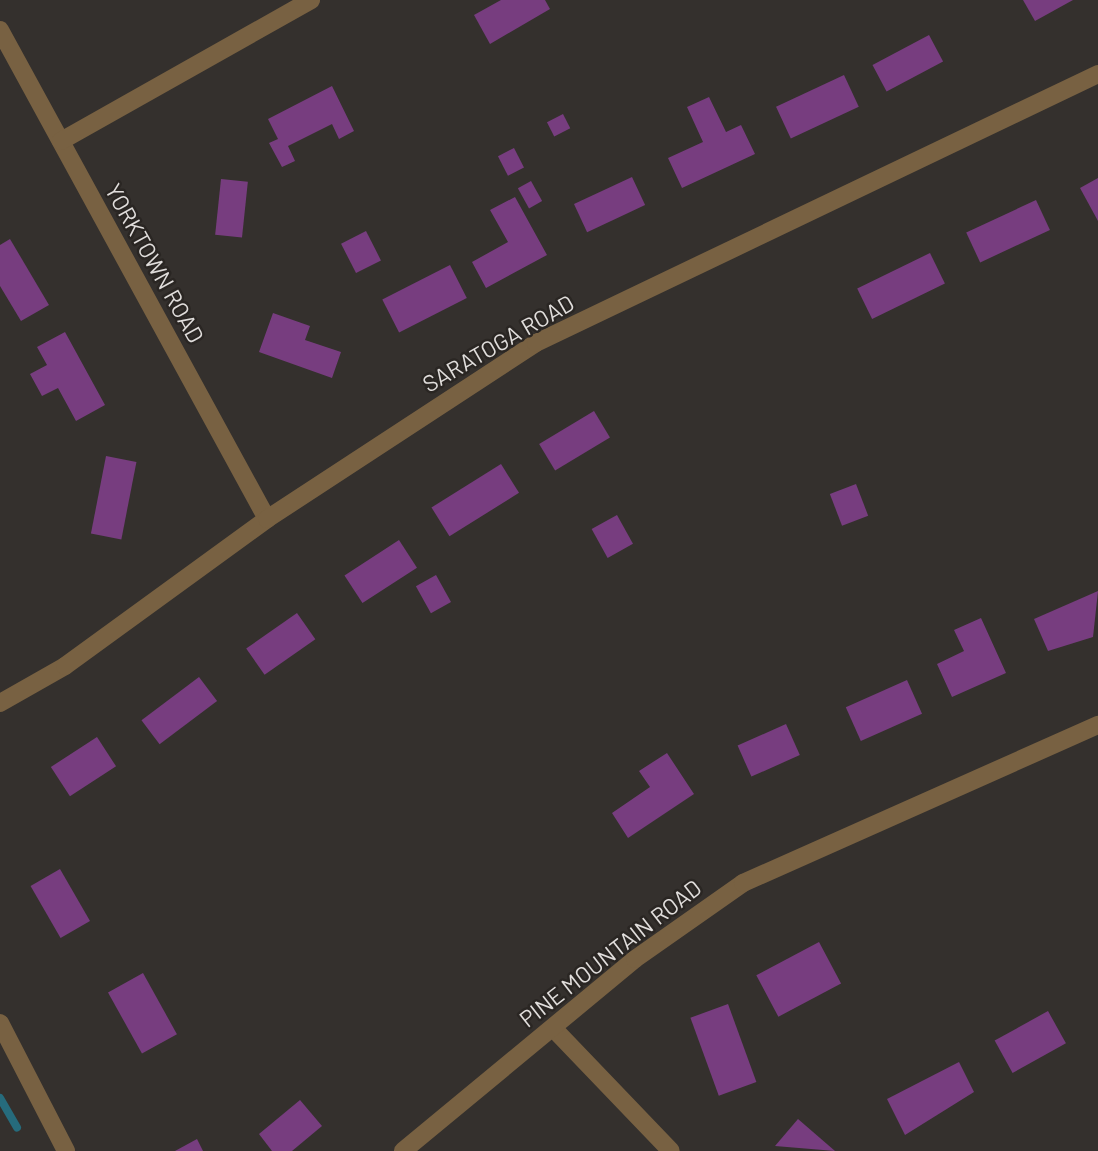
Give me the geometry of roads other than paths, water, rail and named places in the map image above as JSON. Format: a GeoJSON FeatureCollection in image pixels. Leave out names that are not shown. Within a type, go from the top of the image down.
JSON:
{"type":"FeatureCollection","features":[{"type":"Feature","properties":{"kind":"street"},"geometry":{"type":"LineString","coordinates":[[61,141],[311,0]]}},
{"type":"Feature","properties":{"kind":"street","name":"YORKTOWN ROAD"},"geometry":{"type":"LineString","coordinates":[[0,30],[267,519]]}},
{"type":"Feature","properties":{"kind":"street","name":"SARATOGA ROAD"},"geometry":{"type":"LineString","coordinates":[[0,703],[95,645],[267,519],[536,343],[1098,74]]}},
{"type":"Feature","properties":{"kind":"street","name":"PINE MOUNTAIN ROAD"},"geometry":{"type":"LineString","coordinates":[[403,1151],[635,959],[743,883],[1098,725]]}},
{"type":"Feature","properties":{"kind":"street"},"geometry":{"type":"LineString","coordinates":[[0,1023],[66,1151]]}},
{"type":"Feature","properties":{"kind":"street"},"geometry":{"type":"LineString","coordinates":[[553,1028],[671,1151]]}},
{"type":"Feature","properties":{"kind":"waterway"},"geometry":{"type":"LineString","coordinates":[[0,1098],[17,1128]]}}]}
